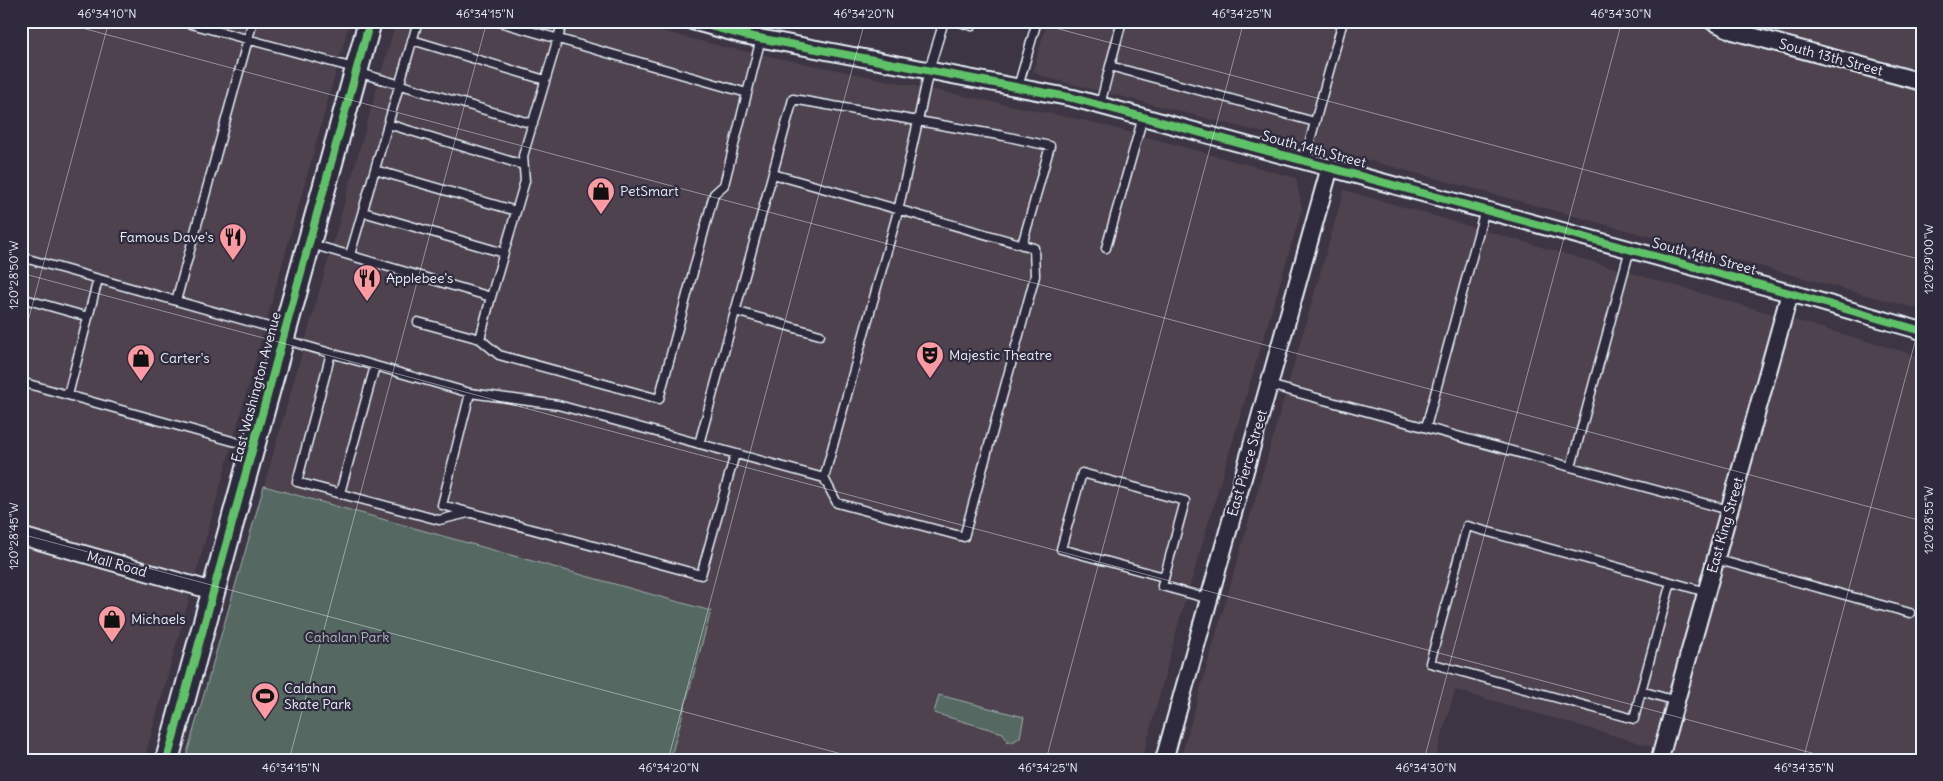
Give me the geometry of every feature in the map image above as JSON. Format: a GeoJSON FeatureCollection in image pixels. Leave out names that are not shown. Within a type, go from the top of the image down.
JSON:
{"type":"FeatureCollection","features":[{"type":"Feature","properties":{"kind":"street","name":"East Washington Avenue"},"geometry":{"type":"LineString","coordinates":[[167,760],[370,21]]}},
{"type":"Feature","properties":{"kind":"street","name":"South 14th Street"},"geometry":{"type":"LineString","coordinates":[[692,21],[760,38],[1018,87],[1100,105],[1790,292],[1922,331]]}},
{"type":"Feature","properties":{"kind":"street","name":"South 13th Street"},"geometry":{"type":"LineString","coordinates":[[1712,21],[1733,31],[1922,82]]}},
{"type":"Feature","properties":{"kind":"street","name":"East Pierce Street"},"geometry":{"type":"LineString","coordinates":[[1164,760],[1330,167]]}},
{"type":"Feature","properties":{"kind":"street","name":"East King Street"},"geometry":{"type":"LineString","coordinates":[[1660,758],[1790,292]]}},
{"type":"Feature","properties":{"kind":"street","name":"Mall Road"},"geometry":{"type":"LineString","coordinates":[[21,536],[213,591]]}},
{"type":"Feature","properties":{"kind":"lane"},"geometry":{"type":"LineString","coordinates":[[180,21],[357,70],[400,85],[533,124]]}},
{"type":"Feature","properties":{"kind":"lane"},"geometry":{"type":"LineString","coordinates":[[176,301],[253,21]]}},
{"type":"Feature","properties":{"kind":"lane"},"geometry":{"type":"LineString","coordinates":[[350,255],[418,21]]}},
{"type":"Feature","properties":{"kind":"lane"},"geometry":{"type":"LineString","coordinates":[[496,21],[747,93]]}},
{"type":"Feature","properties":{"kind":"lane"},"geometry":{"type":"LineString","coordinates":[[480,339],[525,181],[523,156],[563,21]]}},
{"type":"Feature","properties":{"kind":"lane"},"geometry":{"type":"LineString","coordinates":[[773,174],[898,211],[1034,248],[1035,276],[964,537],[837,503],[824,478],[898,211],[929,70],[944,21]]}},
{"type":"Feature","properties":{"kind":"lane"},"geometry":{"type":"LineString","coordinates":[[957,21],[972,26],[974,21]]}},
{"type":"Feature","properties":{"kind":"lane"},"geometry":{"type":"LineString","coordinates":[[1018,87],[1037,21]]}},
{"type":"Feature","properties":{"kind":"lane"},"geometry":{"type":"LineString","coordinates":[[1100,105],[1122,21]]}},
{"type":"Feature","properties":{"kind":"lane"},"geometry":{"type":"LineString","coordinates":[[1305,160],[1343,21]]}},
{"type":"Feature","properties":{"kind":"lane"},"geometry":{"type":"LineString","coordinates":[[418,322],[480,339],[499,355],[659,399],[714,194],[724,185],[760,38]]}},
{"type":"Feature","properties":{"kind":"lane"},"geometry":{"type":"LineString","coordinates":[[412,40],[546,80]]}},
{"type":"Feature","properties":{"kind":"lane"},"geometry":{"type":"LineString","coordinates":[[1110,66],[1315,122]]}},
{"type":"Feature","properties":{"kind":"lane"},"geometry":{"type":"LineString","coordinates":[[699,444],[793,99],[1004,136],[1050,146],[1022,245]]}},
{"type":"Feature","properties":{"kind":"lane"},"geometry":{"type":"LineString","coordinates":[[1106,248],[1143,117]]}},
{"type":"Feature","properties":{"kind":"lane"},"geometry":{"type":"LineString","coordinates":[[388,124],[523,164]]}},
{"type":"Feature","properties":{"kind":"lane"},"geometry":{"type":"LineString","coordinates":[[375,170],[516,211]]}},
{"type":"Feature","properties":{"kind":"lane"},"geometry":{"type":"LineString","coordinates":[[1426,427],[1485,209]]}},
{"type":"Feature","properties":{"kind":"lane"},"geometry":{"type":"LineString","coordinates":[[363,212],[504,253]]}},
{"type":"Feature","properties":{"kind":"lane"},"geometry":{"type":"LineString","coordinates":[[309,243],[491,297]]}},
{"type":"Feature","properties":{"kind":"lane"},"geometry":{"type":"LineString","coordinates":[[1571,467],[1630,249]]}},
{"type":"Feature","properties":{"kind":"lane"},"geometry":{"type":"LineString","coordinates":[[21,257],[176,301],[284,335],[331,353],[470,393],[558,405],[824,478]]}},
{"type":"Feature","properties":{"kind":"lane"},"geometry":{"type":"LineString","coordinates":[[68,395],[98,279]]}},
{"type":"Feature","properties":{"kind":"lane"},"geometry":{"type":"LineString","coordinates":[[21,298],[88,317]]}},
{"type":"Feature","properties":{"kind":"lane"},"geometry":{"type":"LineString","coordinates":[[735,311],[820,335]]}},
{"type":"Feature","properties":{"kind":"lane"},"geometry":{"type":"LineString","coordinates":[[331,353],[297,482],[439,520],[469,513]]}},
{"type":"Feature","properties":{"kind":"lane"},"geometry":{"type":"LineString","coordinates":[[340,493],[375,366]]}},
{"type":"Feature","properties":{"kind":"lane"},"geometry":{"type":"LineString","coordinates":[[21,382],[253,447]]}},
{"type":"Feature","properties":{"kind":"lane"},"geometry":{"type":"LineString","coordinates":[[1269,385],[1729,510]]}},
{"type":"Feature","properties":{"kind":"lane"},"geometry":{"type":"LineString","coordinates":[[470,393],[442,506],[701,575],[735,454]]}},
{"type":"Feature","properties":{"kind":"lane"},"geometry":{"type":"LineString","coordinates":[[1164,577],[1061,548],[1082,473],[1185,501],[1162,586],[1209,599]]}},
{"type":"Feature","properties":{"kind":"lane"},"geometry":{"type":"LineString","coordinates":[[1671,582],[1634,719],[1430,663],[1467,526],[1671,582],[1706,592]]}},
{"type":"Feature","properties":{"kind":"lane"},"geometry":{"type":"LineString","coordinates":[[1716,559],[1910,613]]}},
{"type":"Feature","properties":{"kind":"lane"},"geometry":{"type":"LineString","coordinates":[[1641,691],[1676,701]]}},
{"type":"Feature","properties":{"kind":"shaded area"},"geometry":{"type":"Polygon","coordinates":[[[21,21],[350,21],[144,760],[21,760],[21,21]]]}},
{"type":"Feature","properties":{"kind":"shaded area"},"geometry":{"type":"Polygon","coordinates":[[[396,21],[621,21],[724,47],[1092,122],[1296,178],[1302,209],[1180,618],[1142,760],[670,760],[711,611],[264,486],[396,21]]]}},
{"type":"Feature","properties":{"kind":"shaded area"},"geometry":{"type":"Polygon","coordinates":[[[1047,21],[1922,21],[1922,310],[1331,150],[1041,76],[1033,71],[1047,21]]]}},
{"type":"Feature","properties":{"kind":"shaded area"},"geometry":{"type":"Polygon","coordinates":[[[1344,190],[1922,357],[1922,760],[1676,760],[1678,754],[1455,690],[1435,760],[1180,760],[1344,190]]]}},
{"type":"Feature","properties":{"kind":"green space","name":"Cahalan Park"},"geometry":{"type":"Polygon","coordinates":[[[264,486],[711,611],[670,760],[185,760],[264,486]]]}},
{"type":"Feature","properties":{"kind":"green space"},"geometry":{"type":"Polygon","coordinates":[[[939,695],[1024,717],[1020,737],[1013,742],[1008,742],[1003,733],[934,713],[939,695]]]}},
{"type":"Feature","properties":{"kind":"cycle path"},"geometry":{"type":"LineString","coordinates":[[167,760],[370,21]]}},
{"type":"Feature","properties":{"kind":"cycle path"},"geometry":{"type":"LineString","coordinates":[[692,21],[743,35],[1073,98],[1790,293],[1922,331]]}},
{"type":"Feature","properties":{"kind":"place","name":"PetSmart"},"geometry":{"type":"Point","coordinates":[601,215]}},
{"type":"Feature","properties":{"kind":"place","name":"Famous Dave's"},"geometry":{"type":"Point","coordinates":[233,261]}},
{"type":"Feature","properties":{"kind":"place","name":"Applebee's"},"geometry":{"type":"Point","coordinates":[367,302]}},
{"type":"Feature","properties":{"kind":"place","name":"Majestic Theatre"},"geometry":{"type":"Point","coordinates":[930,379]}},
{"type":"Feature","properties":{"kind":"place","name":"Carter's"},"geometry":{"type":"Point","coordinates":[141,382]}},
{"type":"Feature","properties":{"kind":"place","name":"Michaels"},"geometry":{"type":"Point","coordinates":[112,643]}},
{"type":"Feature","properties":{"kind":"place","name":"Calahan Skate Park"},"geometry":{"type":"Point","coordinates":[265,720]}}]}
